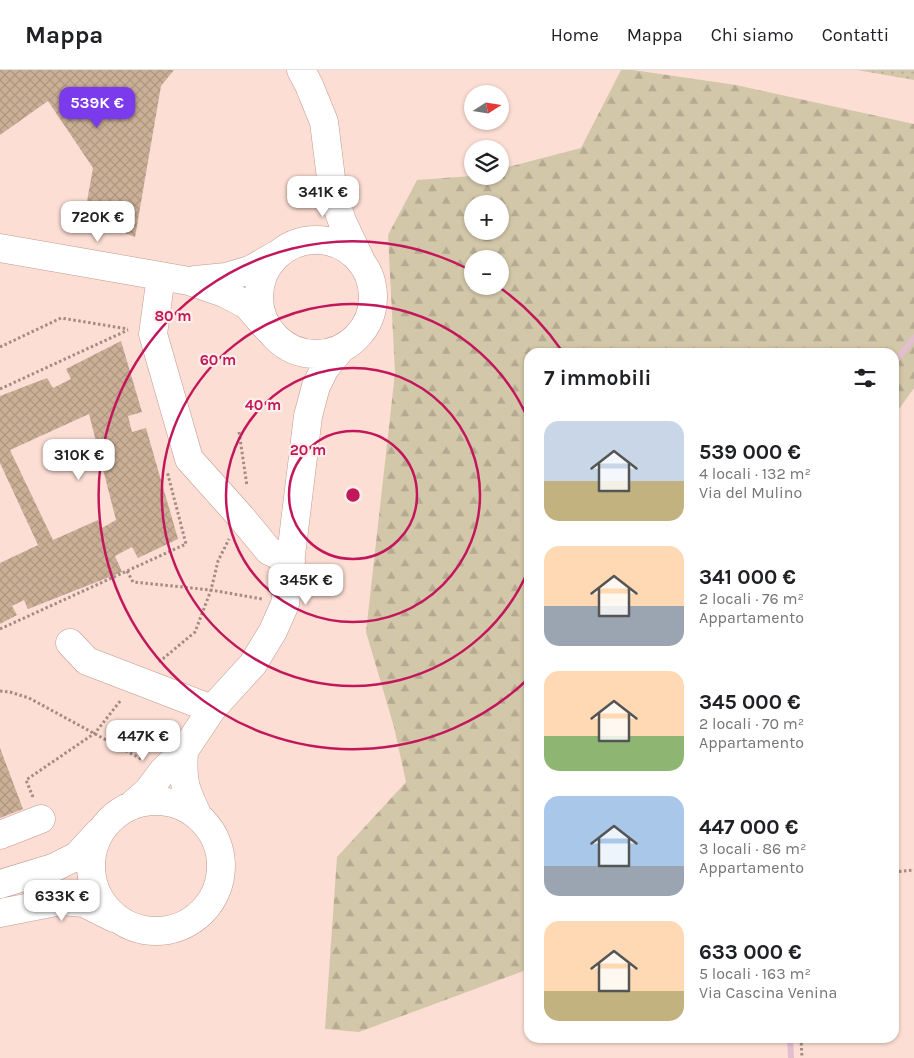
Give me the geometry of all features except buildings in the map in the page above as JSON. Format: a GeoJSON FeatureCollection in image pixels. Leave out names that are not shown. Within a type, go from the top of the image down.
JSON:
{"type":"FeatureCollection","features":[{"type":"Feature","properties":{"kind":"street"},"geometry":{"type":"LineString","coordinates":[[0,248],[189,281],[224,293],[247,306],[275,337],[296,351],[311,355],[326,354],[341,349],[355,340],[366,326],[372,310],[374,293],[370,276],[342,221],[333,194],[324,122],[310,85],[301,70]]}},
{"type":"Feature","properties":{"kind":"street"},"geometry":{"type":"LineString","coordinates":[[304,241],[318,219],[327,197],[329,158]]}},
{"type":"Feature","properties":{"kind":"street"},"geometry":{"type":"LineString","coordinates":[[189,281],[226,277],[250,270],[289,246],[319,239],[335,243],[349,250],[361,261]]}},
{"type":"Feature","properties":{"kind":"street"},"geometry":{"type":"LineString","coordinates":[[276,255],[264,272],[259,291],[260,311],[294,365],[303,388],[308,416]]}},
{"type":"Feature","properties":{"kind":"street"},"geometry":{"type":"LineString","coordinates":[[161,276],[153,334],[189,459],[241,517],[268,551],[291,561]]}},
{"type":"Feature","properties":{"kind":"street"},"geometry":{"type":"LineString","coordinates":[[0,884],[53,868],[77,856],[116,815],[131,806],[148,791],[163,771],[184,751],[212,709],[253,664],[285,604],[308,416],[316,386],[325,368],[341,349]]}},
{"type":"Feature","properties":{"kind":"street"},"geometry":{"type":"LineString","coordinates":[[70,642],[86,661],[212,709]]}},
{"type":"Feature","properties":{"kind":"street"},"geometry":{"type":"LineString","coordinates":[[0,914],[61,901],[84,903],[125,923],[145,930],[166,931],[186,924],[203,912],[215,894],[221,874],[220,852],[212,832],[198,816],[186,790],[183,773],[184,751]]}},
{"type":"Feature","properties":{"kind":"street"},"geometry":{"type":"LineString","coordinates":[[131,806],[154,801],[178,804],[198,816]]}},
{"type":"Feature","properties":{"kind":"street"},"geometry":{"type":"LineString","coordinates":[[0,835],[41,820]]}},
{"type":"Feature","properties":{"kind":"street"},"geometry":{"type":"LineString","coordinates":[[104,828],[94,848],[91,869],[96,891],[107,910],[125,923]]}},
{"type":"Feature","properties":{"kind":"path"},"geometry":{"type":"LineString","coordinates":[[0,348],[61,318],[128,329]]}},
{"type":"Feature","properties":{"kind":"path"},"geometry":{"type":"LineString","coordinates":[[128,329],[131,339]]}},
{"type":"Feature","properties":{"kind":"path"},"geometry":{"type":"LineString","coordinates":[[0,389],[128,329]]}},
{"type":"Feature","properties":{"kind":"path"},"geometry":{"type":"LineString","coordinates":[[41,820],[26,780],[95,733],[137,680],[194,632],[211,590],[218,561],[249,502],[238,432]]}},
{"type":"Feature","properties":{"kind":"path"},"geometry":{"type":"LineString","coordinates":[[0,629],[186,544],[166,469]]}},
{"type":"Feature","properties":{"kind":"path"},"geometry":{"type":"LineString","coordinates":[[127,571],[133,582],[211,590],[285,604]]}},
{"type":"Feature","properties":{"kind":"path"},"geometry":{"type":"LineString","coordinates":[[0,691],[29,698],[163,771]]}},
{"type":"Feature","properties":{"kind":"path"},"geometry":{"type":"LineString","coordinates":[[899,872],[914,870]]}},
{"type":"Feature","properties":{"kind":"path"},"geometry":{"type":"LineString","coordinates":[[801,1043],[802,1058]]}},
{"type":"Feature","properties":{"kind":"green space"},"geometry":{"type":"Polygon","coordinates":[[[621,70],[633,70],[736,85],[914,124],[914,388],[899,409],[899,348],[524,348],[524,971],[359,1032],[325,1029],[337,857],[406,782],[394,727],[366,632],[395,373],[388,235],[417,180],[464,177],[464,185],[509,185],[509,167],[581,148],[621,70]]]}},
{"type":"Feature","properties":{"kind":"green space"},"geometry":{"type":"Polygon","coordinates":[[[857,70],[914,70],[914,80],[857,70]]]}},
{"type":"Feature","properties":{"kind":"waterway"},"geometry":{"type":"LineString","coordinates":[[899,357],[914,338]]}},
{"type":"Feature","properties":{"kind":"waterway"},"geometry":{"type":"LineString","coordinates":[[790,1043],[791,1058]]}}]}
